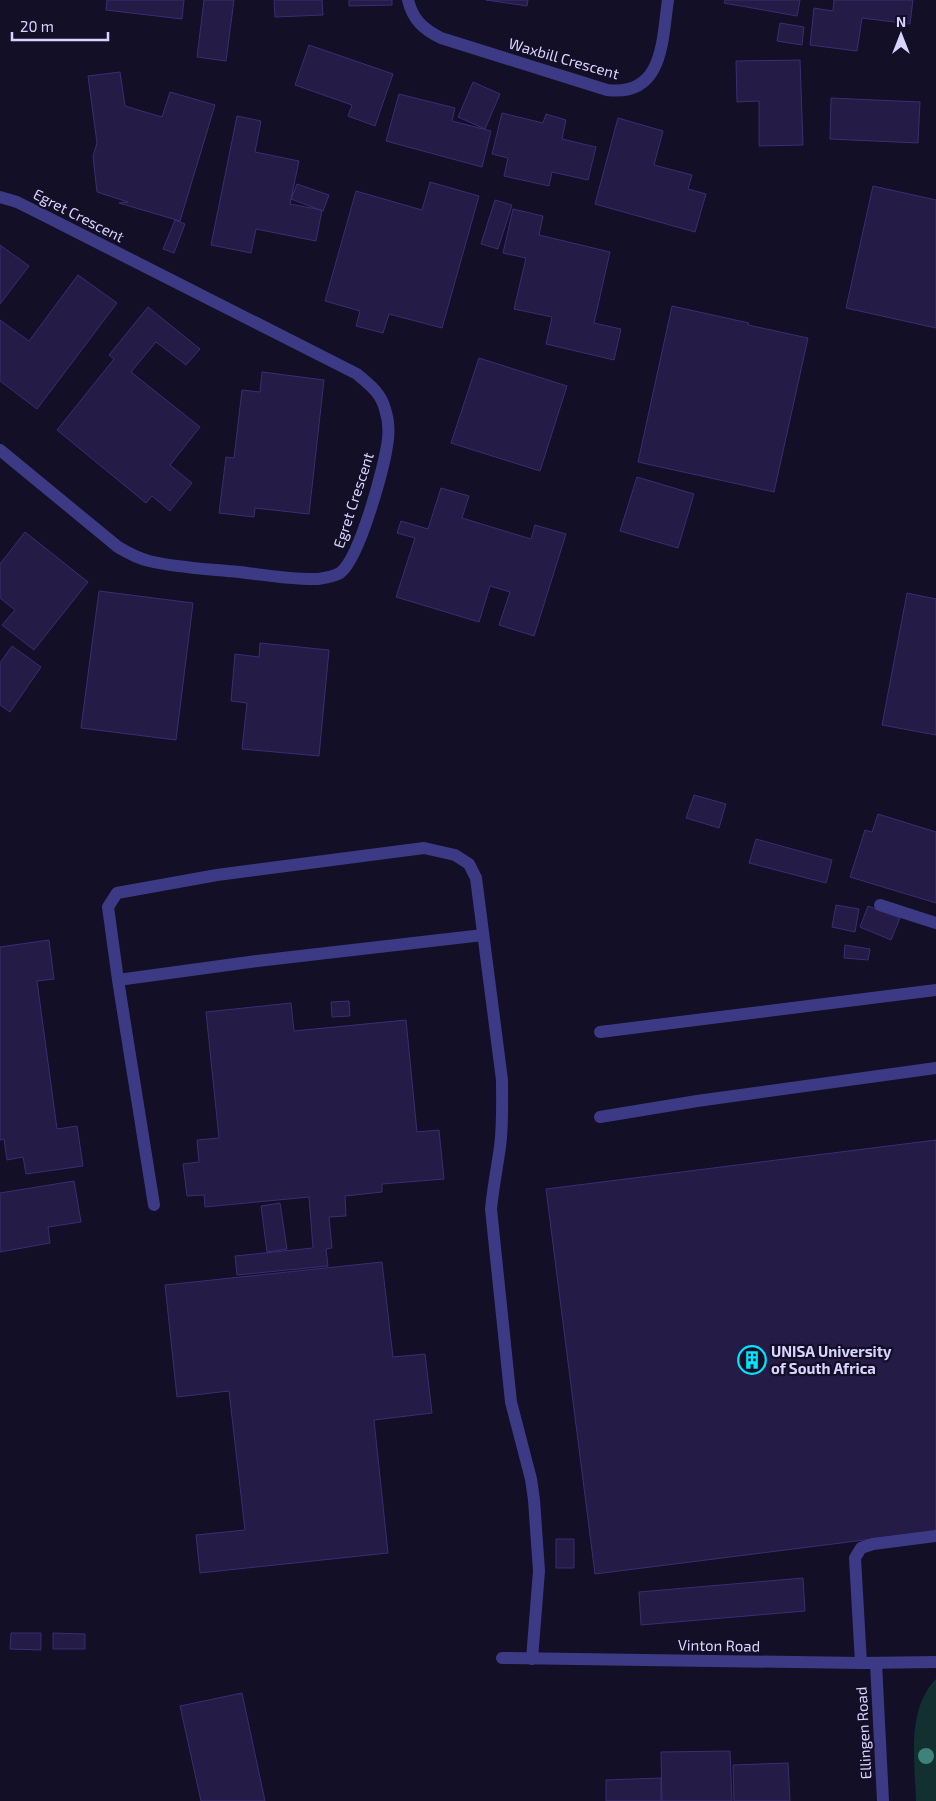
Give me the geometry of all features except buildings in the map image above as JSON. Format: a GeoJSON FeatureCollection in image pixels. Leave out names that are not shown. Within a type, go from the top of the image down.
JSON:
{"type":"FeatureCollection","features":[{"type":"Feature","properties":{"kind":"street","name":"Waxbill Crescent"},"geometry":{"type":"LineString","coordinates":[[408,0],[410,11],[417,22],[441,38],[606,90],[615,91],[631,89],[653,72],[660,51],[668,0]]}},
{"type":"Feature","properties":{"kind":"street","name":"Egret Crescent"},"geometry":{"type":"LineString","coordinates":[[0,197],[17,202],[358,374],[376,390],[382,399],[386,410],[388,437],[380,482],[356,550],[349,563],[339,573],[319,579],[166,564],[136,557],[118,547],[0,450]]}},
{"type":"Feature","properties":{"kind":"street"},"geometry":{"type":"LineString","coordinates":[[154,1205],[108,907],[116,893],[217,875],[424,848],[455,855],[469,864],[476,878],[502,1088],[503,1112],[500,1146],[491,1209],[511,1402],[531,1479],[534,1500],[539,1571],[532,1659]]}},
{"type":"Feature","properties":{"kind":"street"},"geometry":{"type":"LineString","coordinates":[[880,905],[936,923]]}},
{"type":"Feature","properties":{"kind":"street"},"geometry":{"type":"LineString","coordinates":[[118,980],[257,961],[483,935]]}},
{"type":"Feature","properties":{"kind":"street"},"geometry":{"type":"LineString","coordinates":[[600,1032],[936,990]]}},
{"type":"Feature","properties":{"kind":"street"},"geometry":{"type":"LineString","coordinates":[[600,1117],[706,1100],[936,1068]]}},
{"type":"Feature","properties":{"kind":"street"},"geometry":{"type":"LineString","coordinates":[[861,1663],[855,1558],[861,1548],[873,1544],[936,1536]]}},
{"type":"Feature","properties":{"kind":"street","name":"Vinton Road"},"geometry":{"type":"LineString","coordinates":[[502,1658],[861,1663],[936,1662]]}},
{"type":"Feature","properties":{"kind":"street","name":"Ellingen Road"},"geometry":{"type":"LineString","coordinates":[[876,1663],[883,1801]]}},
{"type":"Feature","properties":{"kind":"green space"},"geometry":{"type":"Polygon","coordinates":[[[936,1679],[936,1801],[916,1801],[914,1737],[916,1721],[926,1692],[936,1679]]]}},
{"type":"Feature","properties":{"kind":"place","name":"UNISA University of South Africa"},"geometry":{"type":"Point","coordinates":[752,1360]}}]}
